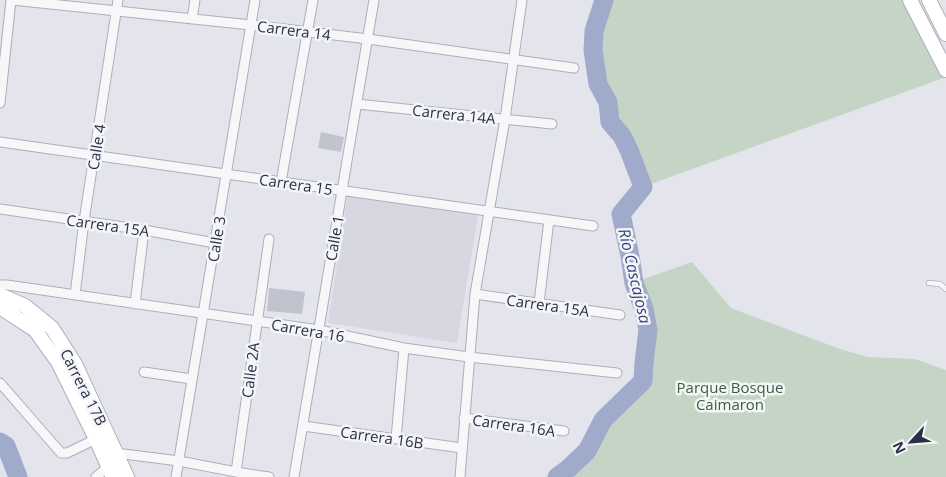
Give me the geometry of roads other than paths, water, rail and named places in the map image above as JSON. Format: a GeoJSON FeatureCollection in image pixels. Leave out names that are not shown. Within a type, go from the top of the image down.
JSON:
{"type":"FeatureCollection","features":[{"type":"Feature","properties":{"kind":"street","name":"Carrera 14"},"geometry":{"type":"LineString","coordinates":[[12,0],[368,39],[574,68]]}},
{"type":"Feature","properties":{"kind":"street"},"geometry":{"type":"LineString","coordinates":[[0,103],[12,0]]}},
{"type":"Feature","properties":{"kind":"street","name":"Calle 4"},"geometry":{"type":"LineString","coordinates":[[75,294],[84,221],[118,0]]}},
{"type":"Feature","properties":{"kind":"street"},"geometry":{"type":"LineString","coordinates":[[192,19],[195,0]]}},
{"type":"Feature","properties":{"kind":"street","name":"Calle 3"},"geometry":{"type":"LineString","coordinates":[[176,477],[255,0]]}},
{"type":"Feature","properties":{"kind":"street"},"geometry":{"type":"LineString","coordinates":[[281,182],[313,0]]}},
{"type":"Feature","properties":{"kind":"street","name":"Calle 1"},"geometry":{"type":"LineString","coordinates":[[294,477],[374,0]]}},
{"type":"Feature","properties":{"kind":"street"},"geometry":{"type":"LineString","coordinates":[[460,477],[475,294],[505,119],[522,0]]}},
{"type":"Feature","properties":{"kind":"street"},"geometry":{"type":"LineString","coordinates":[[910,0],[946,70]]}},
{"type":"Feature","properties":{"kind":"street"},"geometry":{"type":"LineString","coordinates":[[929,0],[946,34]]}},
{"type":"Feature","properties":{"kind":"street","name":"Carrera 14A"},"geometry":{"type":"LineString","coordinates":[[357,104],[552,124]]}},
{"type":"Feature","properties":{"kind":"street","name":"Carrera 15"},"geometry":{"type":"LineString","coordinates":[[0,142],[593,226]]}},
{"type":"Feature","properties":{"kind":"street","name":"Carrera 15A"},"geometry":{"type":"LineString","coordinates":[[0,210],[144,230],[215,243]]}},
{"type":"Feature","properties":{"kind":"street"},"geometry":{"type":"LineString","coordinates":[[539,303],[549,220]]}},
{"type":"Feature","properties":{"kind":"street"},"geometry":{"type":"LineString","coordinates":[[135,304],[144,230]]}},
{"type":"Feature","properties":{"kind":"street","name":"Calle 2A"},"geometry":{"type":"LineString","coordinates":[[242,474],[247,398],[268,239]]}},
{"type":"Feature","properties":{"kind":"street","name":"Carrera 16"},"geometry":{"type":"LineString","coordinates":[[0,285],[75,294],[319,330],[404,348],[469,358],[617,372]]}},
{"type":"Feature","properties":{"kind":"street","name":"Carrera 15A"},"geometry":{"type":"LineString","coordinates":[[475,294],[620,315]]}},
{"type":"Feature","properties":{"kind":"street","name":"Carrera 17B"},"geometry":{"type":"LineString","coordinates":[[0,295],[25,306],[52,328],[75,364],[111,464]]}},
{"type":"Feature","properties":{"kind":"street","name":"Carrera 17B"},"geometry":{"type":"LineString","coordinates":[[0,307],[35,330],[58,362],[96,439],[111,464],[127,477]]}},
{"type":"Feature","properties":{"kind":"street"},"geometry":{"type":"LineString","coordinates":[[396,439],[404,348]]}},
{"type":"Feature","properties":{"kind":"street"},"geometry":{"type":"LineString","coordinates":[[144,372],[192,380]]}},
{"type":"Feature","properties":{"kind":"street"},"geometry":{"type":"LineString","coordinates":[[0,382],[61,453],[67,453],[96,439]]}},
{"type":"Feature","properties":{"kind":"street","name":"Carrera 16A"},"geometry":{"type":"LineString","coordinates":[[464,418],[564,431]]}},
{"type":"Feature","properties":{"kind":"street","name":"Carrera 16B"},"geometry":{"type":"LineString","coordinates":[[303,426],[462,448]]}},
{"type":"Feature","properties":{"kind":"street"},"geometry":{"type":"LineString","coordinates":[[96,477],[111,464],[179,461],[242,474],[269,477]]}},
{"type":"Feature","properties":{"kind":"lane"},"geometry":{"type":"LineString","coordinates":[[929,283],[940,284],[946,289]]}},
{"type":"Feature","properties":{"kind":"waterway","name":"Río Cascajosa"},"geometry":{"type":"LineString","coordinates":[[557,477],[587,451],[603,420],[643,381],[648,330],[644,309],[634,283],[621,214],[643,187],[622,136],[610,122],[608,102],[598,84],[593,50],[594,31],[604,0]]}},
{"type":"Feature","properties":{"kind":"waterway"},"geometry":{"type":"LineString","coordinates":[[0,442],[6,446],[18,477]]}},
{"type":"Feature","properties":{"kind":"park label","name":"Parque Bosque Caimaron"},"geometry":{"type":"Point","coordinates":[730,396]}}]}
